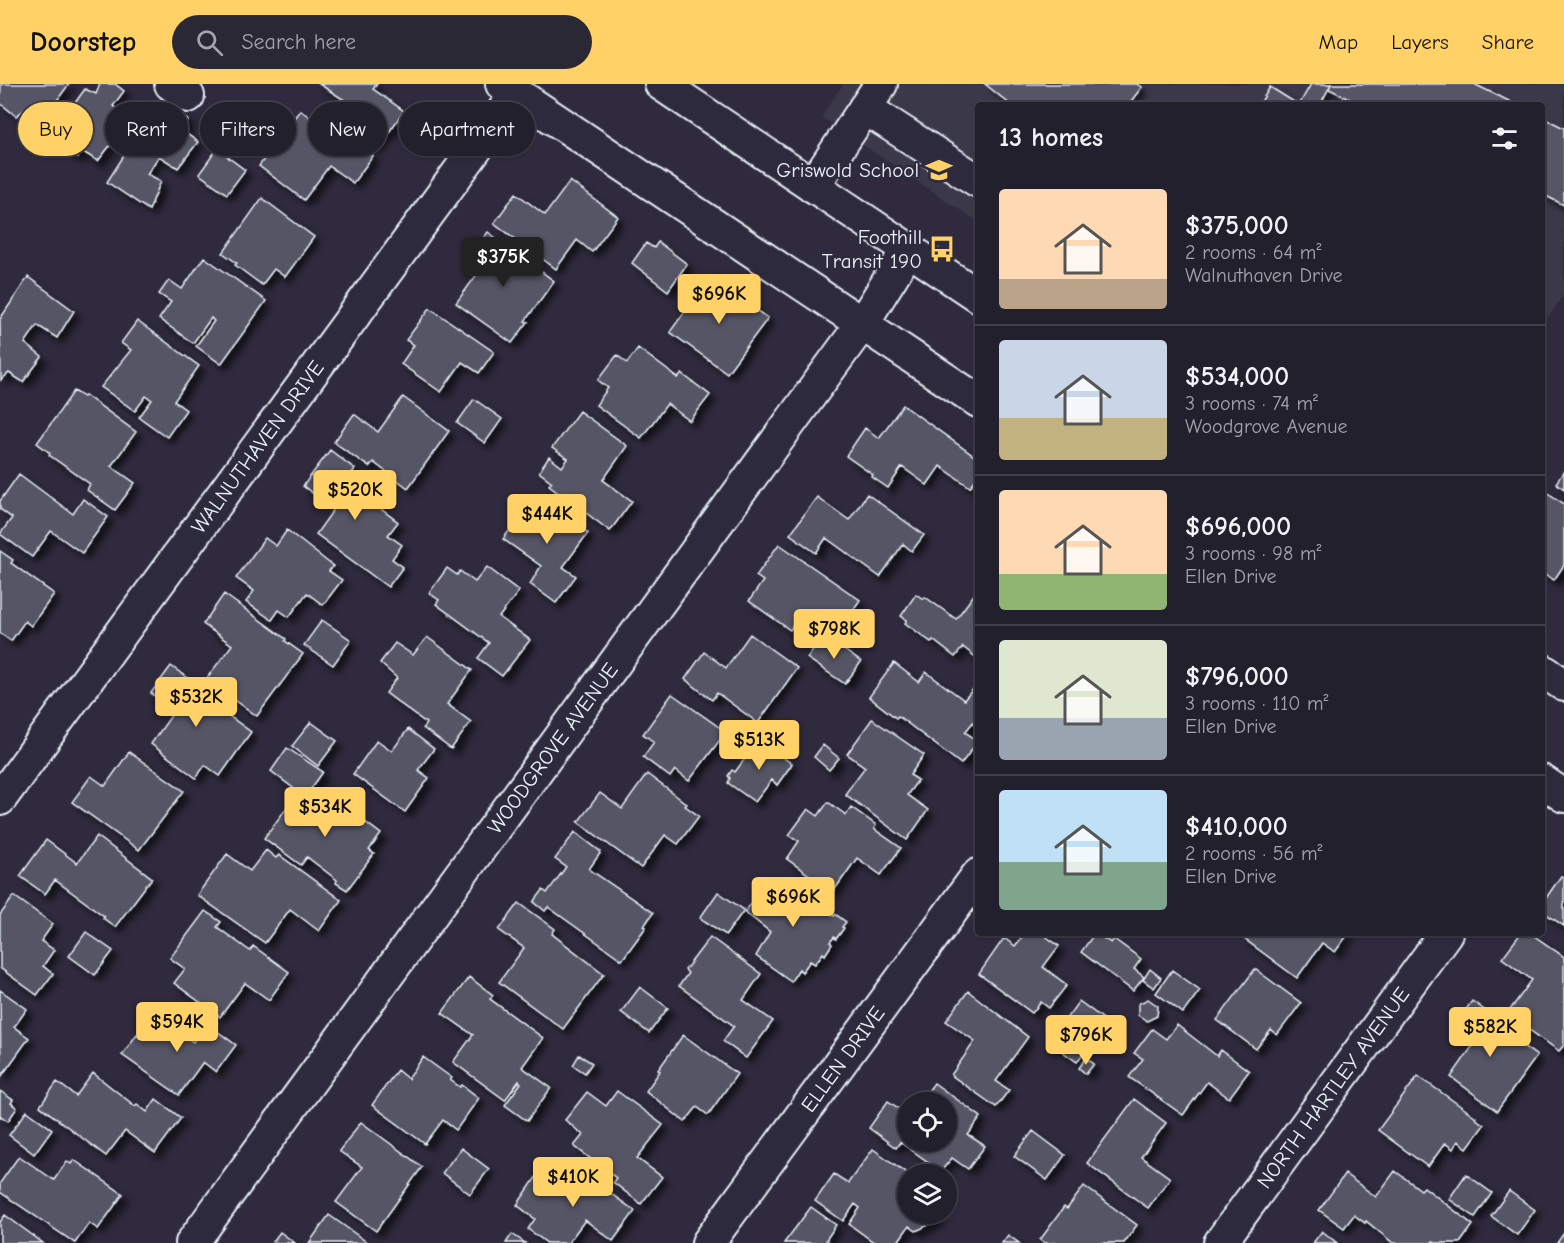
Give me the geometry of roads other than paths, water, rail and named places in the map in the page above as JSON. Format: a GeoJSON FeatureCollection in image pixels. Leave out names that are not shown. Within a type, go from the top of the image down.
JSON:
{"type":"FeatureCollection","features":[{"type":"Feature","properties":{"kind":"street"},"geometry":{"type":"LineString","coordinates":[[661,84],[975,294]]}},
{"type":"Feature","properties":{"kind":"street"},"geometry":{"type":"LineString","coordinates":[[509,89],[975,399]]}},
{"type":"Feature","properties":{"kind":"street","name":"WALNUTHAVEN DRIVE"},"geometry":{"type":"LineString","coordinates":[[0,800],[509,89]]}},
{"type":"Feature","properties":{"kind":"street"},"geometry":{"type":"LineString","coordinates":[[813,186],[873,96],[975,179]]}},
{"type":"Feature","properties":{"kind":"street","name":"WOODGROVE AVENUE"},"geometry":{"type":"LineString","coordinates":[[192,1243],[862,324],[908,250]]}},
{"type":"Feature","properties":{"kind":"street"},"geometry":{"type":"LineString","coordinates":[[1545,672],[1564,684]]}},
{"type":"Feature","properties":{"kind":"street","name":"ELLEN DRIVE"},"geometry":{"type":"LineString","coordinates":[[708,1243],[975,879]]}},
{"type":"Feature","properties":{"kind":"street","name":"NORTH HARTLEY AVENUE"},"geometry":{"type":"LineString","coordinates":[[1220,1243],[1444,936]]}},
{"type":"Feature","properties":{"kind":"place","name":"Griswold School"},"geometry":{"type":"Point","coordinates":[939,170]}},
{"type":"Feature","properties":{"kind":"place","name":"Foothill Transit 190"},"geometry":{"type":"Point","coordinates":[942,249]}}]}
